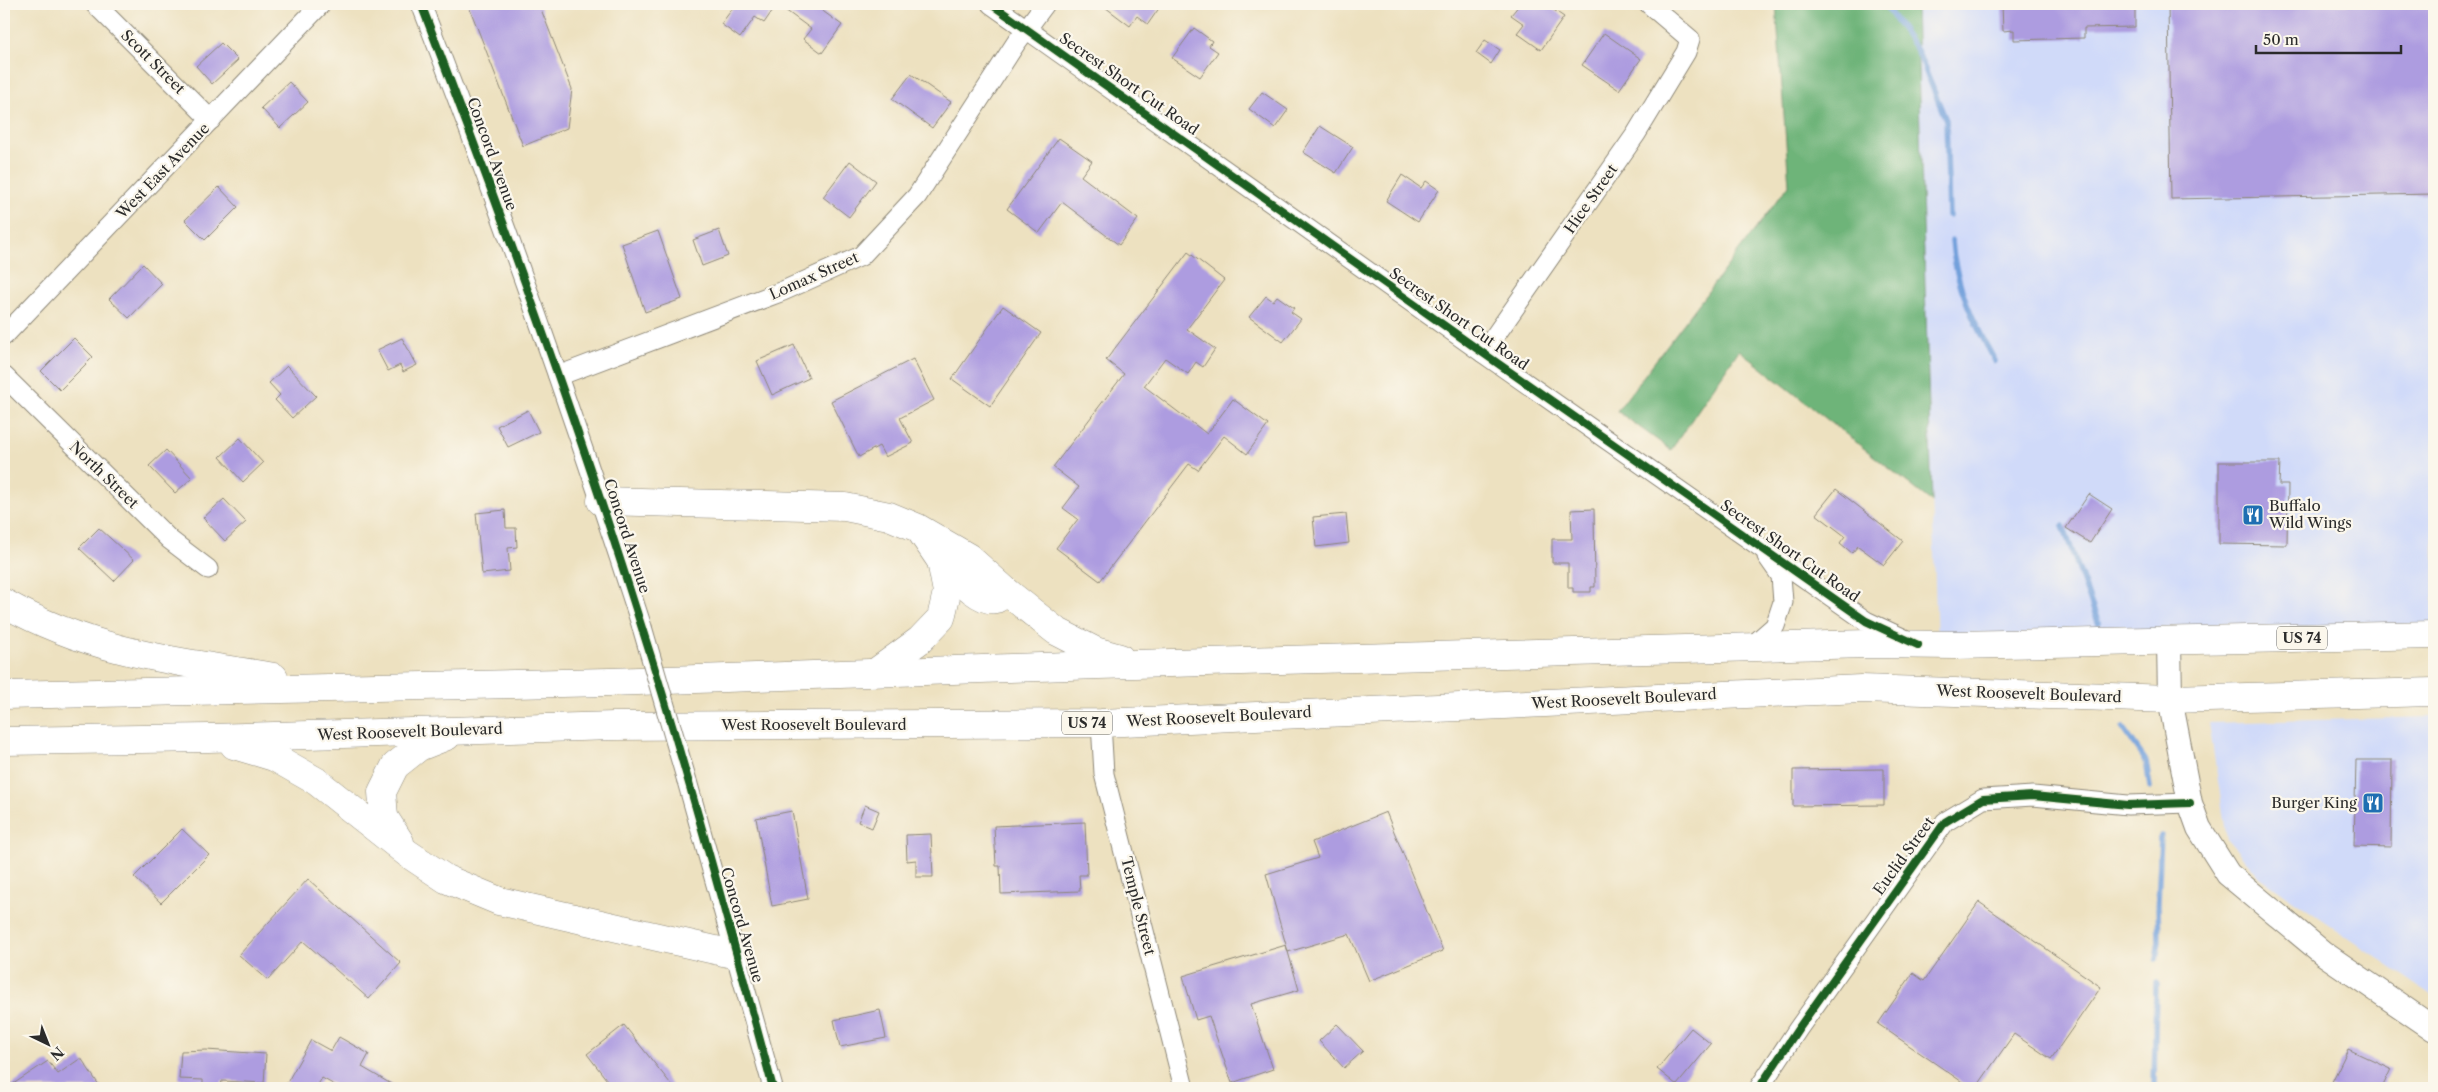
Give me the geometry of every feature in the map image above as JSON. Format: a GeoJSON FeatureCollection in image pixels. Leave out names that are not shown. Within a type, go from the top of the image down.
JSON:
{"type":"FeatureCollection","features":[{"type":"Feature","properties":{"kind":"highway"},"geometry":{"type":"LineString","coordinates":[[601,501],[844,507],[889,516],[918,528],[968,557],[1006,592],[1056,631],[1095,651],[1143,664]]}},
{"type":"Feature","properties":{"kind":"highway"},"geometry":{"type":"LineString","coordinates":[[918,528],[941,561],[972,590],[985,599],[995,599],[1006,592]]}},
{"type":"Feature","properties":{"kind":"highway"},"geometry":{"type":"LineString","coordinates":[[876,672],[920,640],[941,618],[947,592],[941,561]]}},
{"type":"Feature","properties":{"kind":"highway"},"geometry":{"type":"LineString","coordinates":[[4,603],[39,623],[77,638],[135,654],[344,688]]}},
{"type":"Feature","properties":{"kind":"highway","name":"US 74"},"geometry":{"type":"LineString","coordinates":[[4,695],[609,682],[876,672],[1751,647],[2434,635]]}},
{"type":"Feature","properties":{"kind":"highway","name":"West Roosevelt Boulevard"},"geometry":{"type":"LineString","coordinates":[[4,741],[209,738],[614,726],[1101,723],[1862,689],[2170,699],[2434,692]]}},
{"type":"Feature","properties":{"kind":"highway"},"geometry":{"type":"LineString","coordinates":[[407,853],[384,817],[382,792],[395,766],[419,746],[461,731]]}},
{"type":"Feature","properties":{"kind":"highway"},"geometry":{"type":"LineString","coordinates":[[209,738],[274,756],[316,781],[407,853],[446,879],[499,901],[737,955]]}},
{"type":"Feature","properties":{"kind":"main road"},"geometry":{"type":"LineString","coordinates":[[2169,641],[2170,699],[2190,803],[2199,828],[2228,874],[2323,953],[2434,1029]]}},
{"type":"Feature","properties":{"kind":"street","name":"Scott Street"},"geometry":{"type":"LineString","coordinates":[[95,4],[211,120]]}},
{"type":"Feature","properties":{"kind":"street","name":"West East Avenue"},"geometry":{"type":"LineString","coordinates":[[4,336],[321,4]]}},
{"type":"Feature","properties":{"kind":"street","name":"Concord Avenue"},"geometry":{"type":"LineString","coordinates":[[421,4],[558,376],[642,627],[737,955],[773,1088]]}},
{"type":"Feature","properties":{"kind":"street","name":"Secrest Short Cut Road"},"geometry":{"type":"LineString","coordinates":[[991,4],[1483,353],[1866,621],[1918,645]]}},
{"type":"Feature","properties":{"kind":"street","name":"Lomax Street"},"geometry":{"type":"LineString","coordinates":[[558,376],[783,291],[862,256],[917,196],[1026,29],[1045,4]]}},
{"type":"Feature","properties":{"kind":"street","name":"Hice Street"},"geometry":{"type":"LineString","coordinates":[[1483,353],[1636,134],[1686,52],[1690,39],[1649,4]]}},
{"type":"Feature","properties":{"kind":"street","name":"North Street"},"geometry":{"type":"LineString","coordinates":[[4,376],[170,540],[208,569]]}},
{"type":"Feature","properties":{"kind":"street","name":"Secrest Short Cut Road"},"geometry":{"type":"LineString","coordinates":[[1751,647],[1775,626],[1783,602],[1781,576],[1760,547]]}},
{"type":"Feature","properties":{"kind":"street","name":"Temple Street"},"geometry":{"type":"LineString","coordinates":[[1101,723],[1104,774],[1184,1088]]}},
{"type":"Feature","properties":{"kind":"street","name":"Euclid Street"},"geometry":{"type":"LineString","coordinates":[[1759,1088],[1798,1029],[1945,822],[1983,799],[2033,796],[2128,805],[2190,803]]}},
{"type":"Feature","properties":{"kind":"shaded area"},"geometry":{"type":"Polygon","coordinates":[[[1916,4],[2434,4],[2434,626],[1937,644],[1916,4]]]}},
{"type":"Feature","properties":{"kind":"shaded area"},"geometry":{"type":"Polygon","coordinates":[[[2434,717],[2434,997],[2260,877],[2227,839],[2209,723],[2434,717]]]}},
{"type":"Feature","properties":{"kind":"green space"},"geometry":{"type":"Polygon","coordinates":[[[1776,4],[1916,4],[1932,502],[1739,350],[1671,450],[1617,411],[1789,185],[1776,4]]]}},
{"type":"Feature","properties":{"kind":"building"},"geometry":{"type":"Polygon","coordinates":[[[468,4],[539,4],[572,89],[567,128],[523,146],[468,4]]]}},
{"type":"Feature","properties":{"kind":"building"},"geometry":{"type":"Polygon","coordinates":[[[736,4],[777,4],[764,23],[755,17],[740,38],[721,24],[736,4]]]}},
{"type":"Feature","properties":{"kind":"building"},"geometry":{"type":"Polygon","coordinates":[[[777,4],[813,4],[842,25],[822,53],[803,39],[811,29],[777,4]]]}},
{"type":"Feature","properties":{"kind":"building"},"geometry":{"type":"Polygon","coordinates":[[[1101,4],[1162,4],[1148,24],[1137,16],[1130,26],[1101,4]]]}},
{"type":"Feature","properties":{"kind":"building"},"geometry":{"type":"Polygon","coordinates":[[[1520,4],[1545,4],[1564,17],[1541,50],[1517,33],[1524,24],[1511,15],[1520,4]]]}},
{"type":"Feature","properties":{"kind":"building"},"geometry":{"type":"Polygon","coordinates":[[[2002,4],[2135,4],[2135,27],[2084,28],[2084,38],[2014,40],[2014,30],[2003,31],[2002,4]]]}},
{"type":"Feature","properties":{"kind":"building"},"geometry":{"type":"Polygon","coordinates":[[[2168,4],[2434,4],[2434,194],[2171,199],[2168,4]]]}},
{"type":"Feature","properties":{"kind":"building"},"geometry":{"type":"Polygon","coordinates":[[[1194,28],[1212,41],[1209,46],[1218,52],[1200,77],[1172,58],[1194,28]]]}},
{"type":"Feature","properties":{"kind":"building"},"geometry":{"type":"Polygon","coordinates":[[[1604,33],[1641,59],[1619,90],[1582,65],[1604,33]]]}},
{"type":"Feature","properties":{"kind":"building"},"geometry":{"type":"Polygon","coordinates":[[[1485,40],[1500,50],[1491,64],[1476,53],[1485,40]]]}},
{"type":"Feature","properties":{"kind":"building"},"geometry":{"type":"Polygon","coordinates":[[[221,43],[238,60],[212,84],[196,66],[221,43]]]}},
{"type":"Feature","properties":{"kind":"building"},"geometry":{"type":"Polygon","coordinates":[[[911,74],[951,102],[932,128],[892,99],[911,74]]]}},
{"type":"Feature","properties":{"kind":"building"},"geometry":{"type":"Polygon","coordinates":[[[289,82],[308,102],[280,128],[261,108],[289,82]]]}},
{"type":"Feature","properties":{"kind":"building"},"geometry":{"type":"Polygon","coordinates":[[[1262,92],[1288,110],[1275,128],[1249,109],[1262,92]]]}},
{"type":"Feature","properties":{"kind":"building"},"geometry":{"type":"Polygon","coordinates":[[[1320,126],[1353,147],[1336,173],[1303,152],[1320,126]]]}},
{"type":"Feature","properties":{"kind":"building"},"geometry":{"type":"Polygon","coordinates":[[[1059,138],[1092,161],[1081,176],[1138,219],[1119,245],[1062,202],[1039,233],[1007,209],[1059,138]]]}},
{"type":"Feature","properties":{"kind":"building"},"geometry":{"type":"Polygon","coordinates":[[[850,161],[876,181],[849,217],[823,197],[850,161]]]}},
{"type":"Feature","properties":{"kind":"building"},"geometry":{"type":"Polygon","coordinates":[[[1402,175],[1421,188],[1426,181],[1439,190],[1418,222],[1386,201],[1402,175]]]}},
{"type":"Feature","properties":{"kind":"building"},"geometry":{"type":"Polygon","coordinates":[[[219,187],[238,207],[205,240],[185,220],[219,187]]]}},
{"type":"Feature","properties":{"kind":"building"},"geometry":{"type":"Polygon","coordinates":[[[719,230],[728,256],[702,266],[693,240],[719,230]]]}},
{"type":"Feature","properties":{"kind":"building"},"geometry":{"type":"Polygon","coordinates":[[[658,231],[682,299],[645,312],[622,244],[658,231]]]}},
{"type":"Feature","properties":{"kind":"building"},"geometry":{"type":"Polygon","coordinates":[[[1188,252],[1224,280],[1187,329],[1215,349],[1203,367],[1196,362],[1188,374],[1165,358],[1144,386],[1207,434],[1233,399],[1268,425],[1247,454],[1224,436],[1198,470],[1189,464],[1100,581],[1056,548],[1078,519],[1063,508],[1079,487],[1053,467],[1124,374],[1106,360],[1188,252]]]}},
{"type":"Feature","properties":{"kind":"building"},"geometry":{"type":"Polygon","coordinates":[[[143,264],[162,284],[129,318],[109,299],[143,264]]]}},
{"type":"Feature","properties":{"kind":"building"},"geometry":{"type":"Polygon","coordinates":[[[1266,296],[1273,301],[1277,296],[1294,308],[1291,312],[1301,319],[1283,342],[1249,317],[1266,296]]]}},
{"type":"Feature","properties":{"kind":"building"},"geometry":{"type":"Polygon","coordinates":[[[1003,306],[1041,333],[990,406],[952,379],[1003,306]]]}},
{"type":"Feature","properties":{"kind":"building"},"geometry":{"type":"Polygon","coordinates":[[[74,338],[93,357],[60,390],[41,371],[74,338]]]}},
{"type":"Feature","properties":{"kind":"building"},"geometry":{"type":"Polygon","coordinates":[[[402,338],[417,365],[403,372],[400,365],[388,371],[377,350],[402,338]]]}},
{"type":"Feature","properties":{"kind":"building"},"geometry":{"type":"Polygon","coordinates":[[[794,345],[809,378],[772,395],[757,361],[794,345]]]}},
{"type":"Feature","properties":{"kind":"building"},"geometry":{"type":"Polygon","coordinates":[[[913,359],[934,400],[900,418],[913,443],[885,457],[879,446],[859,457],[831,401],[913,359]]]}},
{"type":"Feature","properties":{"kind":"building"},"geometry":{"type":"Polygon","coordinates":[[[287,366],[316,396],[292,418],[275,400],[280,395],[269,383],[287,366]]]}},
{"type":"Feature","properties":{"kind":"building"},"geometry":{"type":"Polygon","coordinates":[[[528,410],[539,432],[508,447],[497,426],[528,410]]]}},
{"type":"Feature","properties":{"kind":"building"},"geometry":{"type":"Polygon","coordinates":[[[240,438],[263,463],[243,482],[220,457],[240,438]]]}},
{"type":"Feature","properties":{"kind":"building"},"geometry":{"type":"Polygon","coordinates":[[[166,450],[192,478],[175,493],[149,466],[166,450]]]}},
{"type":"Feature","properties":{"kind":"building","name":"Buffalo Wild Wings"},"geometry":{"type":"Polygon","coordinates":[[[2219,462],[2280,462],[2279,485],[2288,485],[2287,545],[2219,544],[2219,462]]]}},
{"type":"Feature","properties":{"kind":"building"},"geometry":{"type":"Polygon","coordinates":[[[1836,489],[1903,541],[1884,565],[1858,546],[1852,553],[1840,543],[1845,536],[1816,514],[1836,489]]]}},
{"type":"Feature","properties":{"kind":"building"},"geometry":{"type":"Polygon","coordinates":[[[2089,494],[2112,509],[2090,543],[2066,528],[2089,494]]]}},
{"type":"Feature","properties":{"kind":"building"},"geometry":{"type":"Polygon","coordinates":[[[224,499],[246,522],[225,541],[203,518],[224,499]]]}},
{"type":"Feature","properties":{"kind":"building"},"geometry":{"type":"Polygon","coordinates":[[[1594,509],[1595,587],[1591,587],[1591,592],[1573,592],[1573,588],[1568,588],[1568,563],[1552,563],[1552,539],[1572,539],[1571,510],[1594,509]]]}},
{"type":"Feature","properties":{"kind":"building"},"geometry":{"type":"Polygon","coordinates":[[[505,510],[506,528],[516,528],[517,547],[508,548],[510,571],[482,574],[476,513],[505,510]]]}},
{"type":"Feature","properties":{"kind":"building"},"geometry":{"type":"Polygon","coordinates":[[[1346,514],[1349,543],[1316,547],[1313,517],[1346,514]]]}},
{"type":"Feature","properties":{"kind":"building"},"geometry":{"type":"Polygon","coordinates":[[[99,528],[134,560],[114,581],[79,548],[99,528]]]}},
{"type":"Feature","properties":{"kind":"building","name":"Burger King"},"geometry":{"type":"Polygon","coordinates":[[[2356,760],[2392,760],[2391,847],[2354,846],[2356,760]]]}},
{"type":"Feature","properties":{"kind":"building"},"geometry":{"type":"Polygon","coordinates":[[[1884,769],[1884,805],[1793,806],[1793,770],[1884,769]]]}},
{"type":"Feature","properties":{"kind":"building"},"geometry":{"type":"Polygon","coordinates":[[[865,805],[879,811],[872,828],[858,822],[865,805]]]}},
{"type":"Feature","properties":{"kind":"building"},"geometry":{"type":"Polygon","coordinates":[[[792,811],[808,899],[772,906],[756,818],[792,811]]]}},
{"type":"Feature","properties":{"kind":"building"},"geometry":{"type":"Polygon","coordinates":[[[1386,812],[1443,951],[1369,981],[1349,934],[1288,952],[1266,874],[1318,858],[1312,842],[1386,812]]]}},
{"type":"Feature","properties":{"kind":"building"},"geometry":{"type":"Polygon","coordinates":[[[1085,822],[1087,875],[1079,875],[1080,891],[1001,894],[1000,866],[996,866],[994,826],[1085,822]]]}},
{"type":"Feature","properties":{"kind":"building"},"geometry":{"type":"Polygon","coordinates":[[[182,829],[209,855],[161,903],[134,877],[182,829]]]}},
{"type":"Feature","properties":{"kind":"building"},"geometry":{"type":"Polygon","coordinates":[[[931,834],[933,877],[916,877],[916,860],[907,861],[906,835],[931,834]]]}},
{"type":"Feature","properties":{"kind":"building"},"geometry":{"type":"Polygon","coordinates":[[[308,879],[401,963],[369,999],[303,941],[268,980],[239,955],[308,879]]]}},
{"type":"Feature","properties":{"kind":"building"},"geometry":{"type":"Polygon","coordinates":[[[1979,902],[2101,987],[2051,1059],[2014,1034],[1976,1088],[1971,1088],[1878,1024],[1913,973],[1924,981],[1979,902]]]}},
{"type":"Feature","properties":{"kind":"building"},"geometry":{"type":"Polygon","coordinates":[[[1286,945],[1299,990],[1251,1004],[1273,1069],[1232,1083],[1209,1016],[1196,1020],[1183,976],[1286,945]]]}},
{"type":"Feature","properties":{"kind":"building"},"geometry":{"type":"Polygon","coordinates":[[[880,1010],[886,1038],[840,1047],[834,1020],[880,1010]]]}},
{"type":"Feature","properties":{"kind":"building"},"geometry":{"type":"Polygon","coordinates":[[[1337,1024],[1363,1051],[1344,1068],[1319,1041],[1337,1024]]]}},
{"type":"Feature","properties":{"kind":"building"},"geometry":{"type":"Polygon","coordinates":[[[624,1025],[674,1088],[613,1088],[587,1054],[624,1025]]]}},
{"type":"Feature","properties":{"kind":"building"},"geometry":{"type":"Polygon","coordinates":[[[1691,1028],[1711,1044],[1677,1085],[1657,1069],[1691,1028]]]}},
{"type":"Feature","properties":{"kind":"building"},"geometry":{"type":"Polygon","coordinates":[[[339,1037],[369,1054],[362,1067],[398,1088],[340,1088],[322,1078],[316,1088],[284,1088],[311,1040],[331,1051],[339,1037]]]}},
{"type":"Feature","properties":{"kind":"building"},"geometry":{"type":"Polygon","coordinates":[[[2348,1049],[2391,1069],[2382,1088],[2329,1088],[2348,1049]]]}},
{"type":"Feature","properties":{"kind":"building"},"geometry":{"type":"Polygon","coordinates":[[[206,1050],[266,1054],[264,1083],[222,1081],[221,1086],[203,1085],[203,1080],[179,1079],[181,1051],[206,1050]]]}},
{"type":"Feature","properties":{"kind":"building"},"geometry":{"type":"Polygon","coordinates":[[[81,1058],[101,1088],[7,1088],[48,1061],[58,1074],[81,1058]]]}},
{"type":"Feature","properties":{"kind":"waterway"},"geometry":{"type":"LineString","coordinates":[[1884,4],[1917,50],[1946,120],[1949,215]]}},
{"type":"Feature","properties":{"kind":"waterway"},"geometry":{"type":"LineString","coordinates":[[1952,241],[1961,288],[1995,361]]}},
{"type":"Feature","properties":{"kind":"waterway"},"geometry":{"type":"LineString","coordinates":[[2063,526],[2098,622]]}},
{"type":"Feature","properties":{"kind":"waterway"},"geometry":{"type":"LineString","coordinates":[[2123,728],[2146,761],[2150,787]]}},
{"type":"Feature","properties":{"kind":"waterway"},"geometry":{"type":"LineString","coordinates":[[2156,959],[2159,942],[2158,904],[2161,836]]}},
{"type":"Feature","properties":{"kind":"waterway"},"geometry":{"type":"LineString","coordinates":[[2154,1088],[2156,983]]}},
{"type":"Feature","properties":{"kind":"cycle path"},"geometry":{"type":"LineString","coordinates":[[421,4],[536,313],[616,546],[693,798],[773,1088]]}},
{"type":"Feature","properties":{"kind":"cycle path"},"geometry":{"type":"LineString","coordinates":[[991,4],[1483,353],[1866,621],[1918,645]]}},
{"type":"Feature","properties":{"kind":"cycle path"},"geometry":{"type":"LineString","coordinates":[[1759,1088],[1798,1029],[1945,822],[1983,799],[2033,796],[2128,805],[2190,803]]}},
{"type":"Feature","properties":{"kind":"place","name":"Buffalo Wild Wings"},"geometry":{"type":"Point","coordinates":[2253,515]}},
{"type":"Feature","properties":{"kind":"place","name":"Burger King"},"geometry":{"type":"Point","coordinates":[2373,803]}}]}
